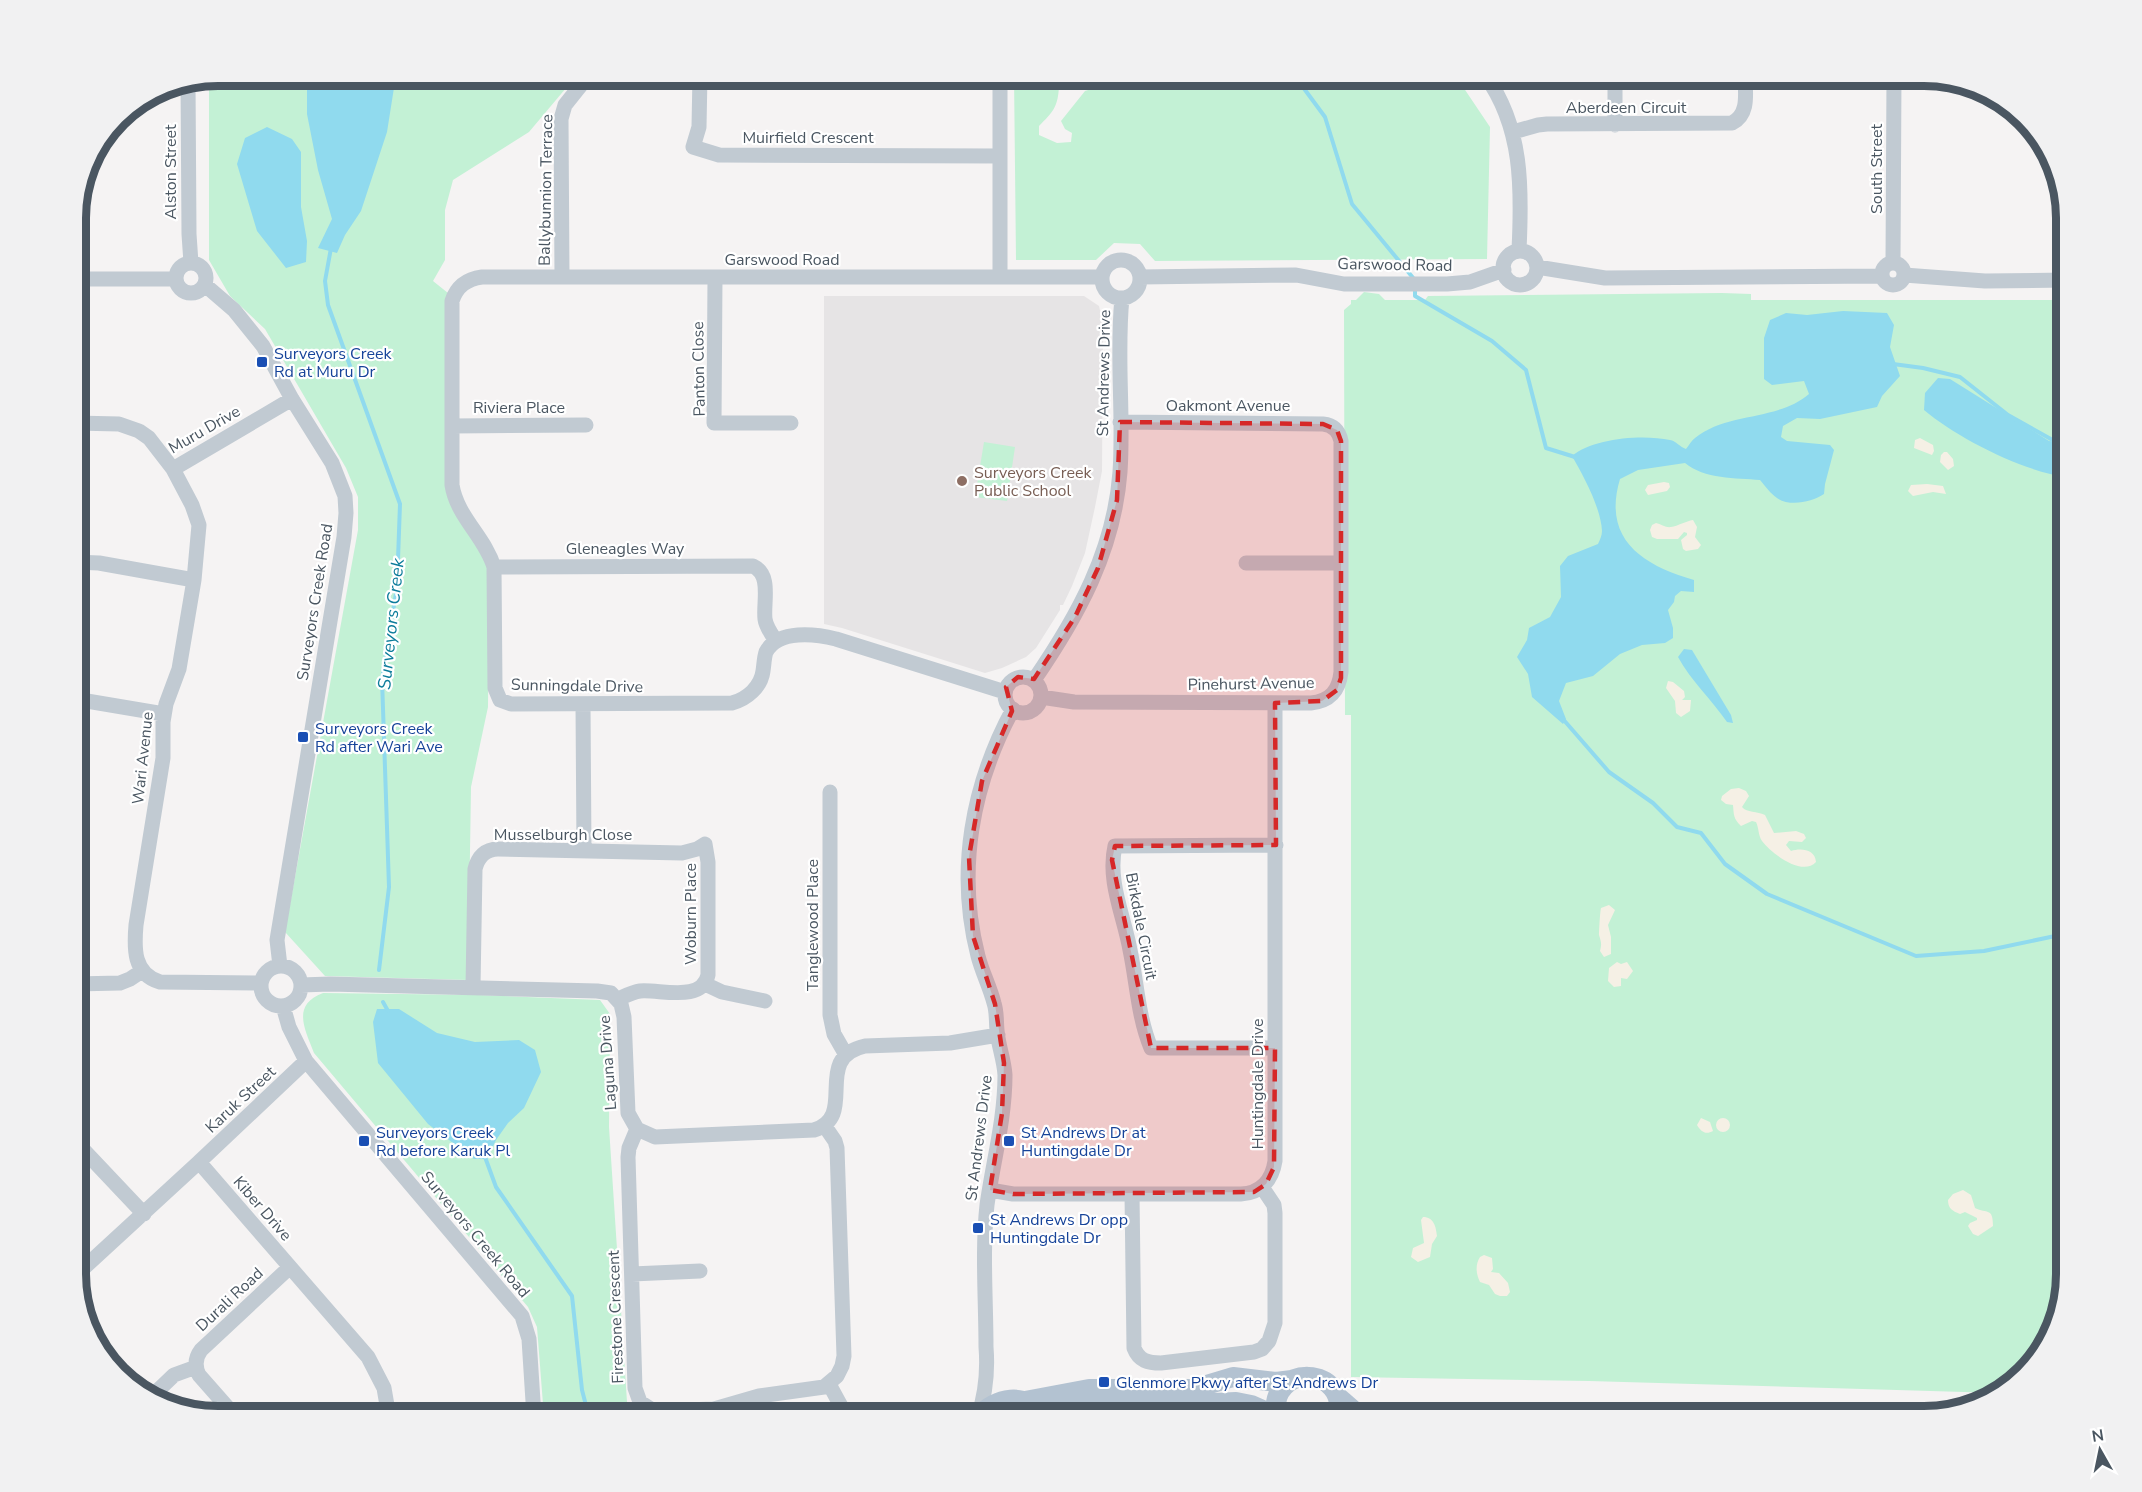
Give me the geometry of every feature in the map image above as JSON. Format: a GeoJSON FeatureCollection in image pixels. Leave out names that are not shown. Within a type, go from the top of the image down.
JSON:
{"type":"FeatureCollection","features":[{"type":"Feature","properties":{"kind":"main road"},"geometry":{"type":"LineString","coordinates":[[992,1406],[996,1403],[1089,1389],[1193,1389],[1233,1377],[1276,1382],[1303,1377],[1320,1378],[1334,1389],[1340,1406]]}},
{"type":"Feature","properties":{"kind":"main road"},"geometry":{"type":"LineString","coordinates":[[1277,1406],[1281,1390],[1292,1380]]}},
{"type":"Feature","properties":{"kind":"main road"},"geometry":{"type":"LineString","coordinates":[[1338,1397],[1348,1406]]}},
{"type":"Feature","properties":{"kind":"main road"},"geometry":{"type":"LineString","coordinates":[[1019,1400],[1034,1406]]}},
{"type":"Feature","properties":{"kind":"main road"},"geometry":{"type":"LineString","coordinates":[[1168,1406],[1236,1402],[1253,1406]]}},
{"type":"Feature","properties":{"kind":"main road"},"geometry":{"type":"LineString","coordinates":[[1080,1406],[1118,1406]]}},
{"type":"Feature","properties":{"kind":"street","name":"Ballybunnion Terrace"},"geometry":{"type":"LineString","coordinates":[[562,277],[561,119],[565,105],[580,86]]}},
{"type":"Feature","properties":{"kind":"street","name":"Muirfield Crescent"},"geometry":{"type":"LineString","coordinates":[[700,86],[700,120],[693,147],[710,153],[719,155],[999,156]]}},
{"type":"Feature","properties":{"kind":"street"},"geometry":{"type":"LineString","coordinates":[[999,86],[1000,277]]}},
{"type":"Feature","properties":{"kind":"street"},"geometry":{"type":"LineString","coordinates":[[1492,86],[1513,132],[1520,170],[1519,250]]}},
{"type":"Feature","properties":{"kind":"street"},"geometry":{"type":"LineString","coordinates":[[1615,86],[1615,125]]}},
{"type":"Feature","properties":{"kind":"street","name":"Aberdeen Circuit"},"geometry":{"type":"LineString","coordinates":[[1513,132],[1543,125],[1723,125],[1740,123],[1745,107],[1745,86]]}},
{"type":"Feature","properties":{"kind":"street","name":"South Street"},"geometry":{"type":"LineString","coordinates":[[1893,263],[1894,86]]}},
{"type":"Feature","properties":{"kind":"street","name":"Alston Street"},"geometry":{"type":"LineString","coordinates":[[188,89],[191,263]]}},
{"type":"Feature","properties":{"kind":"street"},"geometry":{"type":"LineString","coordinates":[[1519,250],[1531,256],[1537,267],[1531,281],[1518,285],[1508,279],[1504,270],[1508,257],[1519,250]]}},
{"type":"Feature","properties":{"kind":"street"},"geometry":{"type":"LineString","coordinates":[[1120,260],[1133,264],[1140,277],[1138,288],[1134,293],[1122,298],[1110,294],[1105,289],[1102,277],[1108,265],[1120,260]]}},
{"type":"Feature","properties":{"kind":"street"},"geometry":{"type":"LineString","coordinates":[[191,263],[203,268],[206,277],[205,285],[197,292],[188,293],[179,288],[176,279],[182,266],[191,263]]}},
{"type":"Feature","properties":{"kind":"street"},"geometry":{"type":"LineString","coordinates":[[1893,263],[1901,266],[1904,275],[1901,282],[1893,285],[1886,282],[1882,276],[1885,267],[1893,263]]}},
{"type":"Feature","properties":{"kind":"street"},"geometry":{"type":"LineString","coordinates":[[1537,267],[1605,278],[1882,276]]}},
{"type":"Feature","properties":{"kind":"street","name":"Garswood Road"},"geometry":{"type":"LineString","coordinates":[[1140,277],[1296,275],[1344,284],[1447,284],[1470,282],[1504,270]]}},
{"type":"Feature","properties":{"kind":"street"},"geometry":{"type":"LineString","coordinates":[[1904,275],[1985,281],[2056,280]]}},
{"type":"Feature","properties":{"kind":"street","name":"Garswood Road"},"geometry":{"type":"LineString","coordinates":[[464,284],[482,277],[1102,277]]}},
{"type":"Feature","properties":{"kind":"street","name":"Panton Close"},"geometry":{"type":"LineString","coordinates":[[715,277],[714,423],[791,423]]}},
{"type":"Feature","properties":{"kind":"street"},"geometry":{"type":"LineString","coordinates":[[86,279],[176,279]]}},
{"type":"Feature","properties":{"kind":"street","name":"Sunningdale Drive"},"geometry":{"type":"LineString","coordinates":[[464,284],[454,295],[452,305],[451,479],[454,497],[494,567],[495,688],[498,698],[511,704],[721,704],[736,702],[749,695],[759,683],[766,653],[776,641]]}},
{"type":"Feature","properties":{"kind":"street","name":"Surveyors Creek Road"},"geometry":{"type":"LineString","coordinates":[[205,285],[234,310],[263,346],[292,399],[332,463],[345,496],[346,513],[277,940],[280,966]]}},
{"type":"Feature","properties":{"kind":"street","name":"St Andrews Drive"},"geometry":{"type":"LineString","coordinates":[[1034,680],[1075,617],[1094,579],[1103,556],[1117,500],[1120,471],[1119,325],[1122,298]]}},
{"type":"Feature","properties":{"kind":"street","name":"Muru Drive"},"geometry":{"type":"LineString","coordinates":[[86,423],[119,424],[139,431],[154,443],[172,469],[292,399]]}},
{"type":"Feature","properties":{"kind":"street","name":"Oakmont Avenue"},"geometry":{"type":"LineString","coordinates":[[1120,422],[1323,424],[1334,427]]}},
{"type":"Feature","properties":{"kind":"street","name":"Riviera Place"},"geometry":{"type":"LineString","coordinates":[[452,426],[586,425]]}},
{"type":"Feature","properties":{"kind":"street","name":"Pinehurst Avenue"},"geometry":{"type":"LineString","coordinates":[[1041,697],[1074,702],[1275,703],[1317,702],[1328,698],[1339,687],[1341,672],[1341,441],[1334,427]]}},
{"type":"Feature","properties":{"kind":"street","name":"Wari Avenue"},"geometry":{"type":"LineString","coordinates":[[142,971],[135,952],[135,932],[163,758],[164,714],[179,669],[194,580],[199,525],[192,505],[172,469]]}},
{"type":"Feature","properties":{"kind":"street"},"geometry":{"type":"LineString","coordinates":[[86,562],[194,580]]}},
{"type":"Feature","properties":{"kind":"street"},"geometry":{"type":"LineString","coordinates":[[1246,563],[1340,563]]}},
{"type":"Feature","properties":{"kind":"street","name":"Gleneagles Way"},"geometry":{"type":"LineString","coordinates":[[494,567],[757,564],[764,576],[766,622],[776,641]]}},
{"type":"Feature","properties":{"kind":"street"},"geometry":{"type":"LineString","coordinates":[[776,641],[789,636],[831,638],[1005,692]]}},
{"type":"Feature","properties":{"kind":"street"},"geometry":{"type":"LineString","coordinates":[[1024,677],[1034,680],[1041,697],[1036,706],[1028,712],[1017,712],[1006,702],[1005,692],[1013,679],[1024,677]]}},
{"type":"Feature","properties":{"kind":"street"},"geometry":{"type":"LineString","coordinates":[[86,701],[164,714]]}},
{"type":"Feature","properties":{"kind":"street","name":"Huntingdale Drive"},"geometry":{"type":"LineString","coordinates":[[1262,1187],[1272,1175],[1275,1161],[1275,703]]}},
{"type":"Feature","properties":{"kind":"street"},"geometry":{"type":"LineString","coordinates":[[583,704],[584,851]]}},
{"type":"Feature","properties":{"kind":"street","name":"St Andrews Drive"},"geometry":{"type":"LineString","coordinates":[[981,1406],[986,1391],[988,1368],[986,1239],[990,1190],[1005,1085],[995,1004],[981,968],[973,936],[968,866],[972,825],[982,781],[996,741],[1013,709]]}},
{"type":"Feature","properties":{"kind":"street","name":"Tanglewood Place"},"geometry":{"type":"LineString","coordinates":[[830,792],[830,1015],[834,1034],[846,1055]]}},
{"type":"Feature","properties":{"kind":"street","name":"Musselburgh Close"},"geometry":{"type":"LineString","coordinates":[[473,987],[475,869],[479,858],[493,849],[682,853],[705,844]]}},
{"type":"Feature","properties":{"kind":"street","name":"Woburn Place"},"geometry":{"type":"LineString","coordinates":[[618,999],[639,991],[694,991],[705,984],[708,975],[708,862],[705,844]]}},
{"type":"Feature","properties":{"kind":"street","name":"Birkdale Circuit"},"geometry":{"type":"LineString","coordinates":[[1275,1048],[1151,1048],[1141,1014],[1112,860],[1115,846],[1276,845]]}},
{"type":"Feature","properties":{"kind":"street"},"geometry":{"type":"LineString","coordinates":[[280,966],[292,969],[300,978],[301,984],[294,1001],[283,1006],[267,1000],[263,995],[261,983],[267,971],[280,966]]}},
{"type":"Feature","properties":{"kind":"street"},"geometry":{"type":"LineString","coordinates":[[86,984],[120,983],[142,971],[155,981],[167,983],[261,983]]}},
{"type":"Feature","properties":{"kind":"street","name":"Laguna Drive"},"geometry":{"type":"LineString","coordinates":[[301,984],[473,987],[612,993],[618,999],[624,1017],[626,1104],[631,1121],[637,1129]]}},
{"type":"Feature","properties":{"kind":"street","name":"Woburn Place"},"geometry":{"type":"LineString","coordinates":[[705,984],[722,992],[765,1001]]}},
{"type":"Feature","properties":{"kind":"street","name":"Surveyors Creek Road"},"geometry":{"type":"LineString","coordinates":[[283,1006],[289,1027],[306,1061],[522,1316],[529,1339],[533,1406]]}},
{"type":"Feature","properties":{"kind":"street"},"geometry":{"type":"LineString","coordinates":[[637,1129],[656,1137],[808,1130],[824,1125],[832,1117],[836,1107],[836,1074],[839,1064],[846,1055],[865,1046],[950,1043],[998,1035]]}},
{"type":"Feature","properties":{"kind":"street","name":"Karuk Street"},"geometry":{"type":"LineString","coordinates":[[198,1162],[306,1061]]}},
{"type":"Feature","properties":{"kind":"street"},"geometry":{"type":"LineString","coordinates":[[824,1125],[837,1148],[844,1356],[841,1371],[829,1384],[841,1406]]}},
{"type":"Feature","properties":{"kind":"street","name":"Firestone Crescent"},"geometry":{"type":"LineString","coordinates":[[637,1129],[629,1148],[628,1157],[635,1388],[640,1406]]}},
{"type":"Feature","properties":{"kind":"street"},"geometry":{"type":"LineString","coordinates":[[86,1153],[144,1214]]}},
{"type":"Feature","properties":{"kind":"street"},"geometry":{"type":"LineString","coordinates":[[86,1266],[198,1162]]}},
{"type":"Feature","properties":{"kind":"street","name":"Kiber Drive"},"geometry":{"type":"LineString","coordinates":[[198,1162],[372,1363],[384,1388],[387,1406]]}},
{"type":"Feature","properties":{"kind":"street"},"geometry":{"type":"LineString","coordinates":[[990,1190],[1013,1194],[1132,1194],[1240,1194],[1254,1192],[1262,1187],[1274,1204],[1275,1213],[1275,1323],[1269,1341],[1262,1349],[1254,1352],[1161,1363],[1151,1363],[1139,1358],[1134,1348],[1132,1194]]}},
{"type":"Feature","properties":{"kind":"street","name":"Durali Road"},"geometry":{"type":"LineString","coordinates":[[196,1367],[196,1358],[201,1350],[290,1267]]}},
{"type":"Feature","properties":{"kind":"street"},"geometry":{"type":"LineString","coordinates":[[632,1274],[700,1271]]}},
{"type":"Feature","properties":{"kind":"street"},"geometry":{"type":"LineString","coordinates":[[157,1392],[174,1375],[196,1367],[199,1375],[226,1406]]}},
{"type":"Feature","properties":{"kind":"street","name":"St Andrews Drive"},"geometry":{"type":"LineString","coordinates":[[988,1368],[995,1387],[1019,1400]]}},
{"type":"Feature","properties":{"kind":"street","name":"Firestone Crescent"},"geometry":{"type":"LineString","coordinates":[[724,1406],[759,1396],[819,1388],[829,1384]]}},
{"type":"Feature","properties":{"kind":"highlighted area"},"geometry":{"type":"Polygon","coordinates":[[[1120,422],[1323,424],[1337,430],[1341,441],[1341,678],[1337,690],[1322,701],[1275,703],[1276,845],[1115,846],[1112,860],[1151,1048],[1275,1048],[1274,1167],[1266,1184],[1254,1192],[1013,1194],[990,1190],[1002,1113],[1004,1063],[995,1004],[973,936],[969,857],[982,781],[1012,711],[1006,687],[1018,677],[1034,679],[1075,617],[1098,568],[1117,500],[1120,422]]]}},
{"type":"Feature","properties":{"kind":"shaded area","name":"Surveyors Creek Public School"},"geometry":{"type":"Polygon","coordinates":[[[824,296],[1084,296],[1099,306],[1103,324],[1102,471],[1095,507],[1085,553],[1072,586],[1036,648],[1026,657],[985,673],[824,624],[824,296]]]}},
{"type":"Feature","properties":{"kind":"green space"},"geometry":{"type":"Polygon","coordinates":[[[209,86],[568,86],[529,132],[453,180],[445,210],[445,260],[433,281],[448,293],[446,488],[489,568],[488,707],[471,787],[468,980],[325,976],[285,932],[358,530],[358,497],[346,468],[265,329],[230,296],[209,260],[209,86]]]}},
{"type":"Feature","properties":{"kind":"green space"},"geometry":{"type":"Polygon","coordinates":[[[1014,86],[1059,86],[1054,109],[1039,126],[1039,135],[1057,143],[1071,142],[1072,133],[1065,129],[1061,121],[1085,91],[1101,86],[1160,86],[1171,89],[1173,86],[1462,86],[1490,127],[1487,259],[1155,261],[1140,244],[1114,243],[1096,260],[1016,260],[1014,86]]]}},
{"type":"Feature","properties":{"kind":"green space"},"geometry":{"type":"Polygon","coordinates":[[[1364,292],[1379,294],[1385,300],[1425,300],[1428,296],[1722,293],[1751,294],[1751,300],[2056,300],[2056,1283],[2049,1317],[2034,1348],[2011,1374],[1984,1393],[1589,1381],[1351,1377],[1351,715],[1345,715],[1344,310],[1351,304],[1351,300],[1356,300],[1364,292]]]}},
{"type":"Feature","properties":{"kind":"green space"},"geometry":{"type":"Polygon","coordinates":[[[984,442],[1015,447],[1007,501],[975,497],[984,442]]]}},
{"type":"Feature","properties":{"kind":"green space"},"geometry":{"type":"Polygon","coordinates":[[[323,993],[478,995],[600,1000],[610,1014],[609,1127],[627,1406],[543,1406],[537,1327],[528,1307],[314,1053],[303,1018],[307,1004],[323,993]]]}},
{"type":"Feature","properties":{"kind":"sand"},"geometry":{"type":"Polygon","coordinates":[[[1920,438],[1933,445],[1932,455],[1914,448],[1915,440],[1920,438]]]}},
{"type":"Feature","properties":{"kind":"sand"},"geometry":{"type":"Polygon","coordinates":[[[1944,452],[1947,452],[1953,459],[1954,466],[1948,470],[1940,462],[1944,452]]]}},
{"type":"Feature","properties":{"kind":"sand"},"geometry":{"type":"Polygon","coordinates":[[[1669,483],[1670,487],[1667,491],[1648,495],[1645,490],[1648,485],[1669,483]]]}},
{"type":"Feature","properties":{"kind":"sand"},"geometry":{"type":"Polygon","coordinates":[[[1911,485],[1943,486],[1946,494],[1933,492],[1913,496],[1908,491],[1911,485]]]}},
{"type":"Feature","properties":{"kind":"sand"},"geometry":{"type":"Polygon","coordinates":[[[1693,520],[1697,527],[1695,537],[1701,545],[1698,549],[1686,551],[1683,549],[1681,540],[1687,535],[1684,532],[1678,539],[1652,537],[1650,530],[1656,523],[1669,527],[1693,520]]]}},
{"type":"Feature","properties":{"kind":"sand"},"geometry":{"type":"Polygon","coordinates":[[[1668,681],[1673,682],[1684,691],[1685,697],[1682,700],[1691,700],[1690,711],[1681,717],[1676,713],[1675,701],[1666,688],[1668,681]]]}},
{"type":"Feature","properties":{"kind":"sand"},"geometry":{"type":"Polygon","coordinates":[[[1739,788],[1746,791],[1749,796],[1742,807],[1765,815],[1774,833],[1796,831],[1804,834],[1806,838],[1802,842],[1789,841],[1786,845],[1791,851],[1810,852],[1816,862],[1803,867],[1787,862],[1762,841],[1756,822],[1752,821],[1741,826],[1735,818],[1733,805],[1721,800],[1722,796],[1731,789],[1739,788]]]}},
{"type":"Feature","properties":{"kind":"sand"},"geometry":{"type":"Polygon","coordinates":[[[1609,905],[1615,910],[1608,925],[1611,954],[1604,957],[1600,951],[1600,913],[1601,908],[1609,905]]]}},
{"type":"Feature","properties":{"kind":"sand"},"geometry":{"type":"Polygon","coordinates":[[[1617,962],[1621,964],[1627,962],[1633,971],[1627,979],[1621,978],[1621,986],[1614,987],[1608,981],[1609,968],[1617,962]]]}},
{"type":"Feature","properties":{"kind":"sand"},"geometry":{"type":"Polygon","coordinates":[[[1701,1118],[1710,1122],[1713,1131],[1706,1133],[1700,1129],[1697,1125],[1701,1118]]]}},
{"type":"Feature","properties":{"kind":"sand"},"geometry":{"type":"Polygon","coordinates":[[[1720,1118],[1726,1118],[1730,1125],[1726,1132],[1720,1132],[1716,1128],[1716,1122],[1720,1118]]]}},
{"type":"Feature","properties":{"kind":"sand"},"geometry":{"type":"Polygon","coordinates":[[[1963,1190],[1971,1195],[1975,1208],[1988,1212],[1992,1216],[1993,1226],[1978,1236],[1973,1234],[1968,1226],[1977,1218],[1965,1212],[1957,1213],[1949,1205],[1948,1200],[1953,1194],[1963,1190]]]}},
{"type":"Feature","properties":{"kind":"sand"},"geometry":{"type":"Polygon","coordinates":[[[1423,1217],[1432,1221],[1437,1236],[1432,1244],[1430,1257],[1418,1262],[1411,1257],[1413,1248],[1424,1243],[1421,1220],[1423,1217]]]}},
{"type":"Feature","properties":{"kind":"sand"},"geometry":{"type":"Polygon","coordinates":[[[1484,1255],[1492,1258],[1491,1272],[1499,1273],[1508,1283],[1510,1292],[1507,1296],[1495,1294],[1489,1285],[1480,1282],[1477,1266],[1478,1260],[1484,1255]]]}},
{"type":"Feature","properties":{"kind":"water"},"geometry":{"type":"Polygon","coordinates":[[[307,86],[394,86],[387,132],[361,211],[345,235],[337,253],[318,248],[332,219],[318,170],[307,114],[307,86]]]}},
{"type":"Feature","properties":{"kind":"water"},"geometry":{"type":"Polygon","coordinates":[[[267,127],[292,139],[301,152],[301,207],[307,241],[306,262],[286,268],[257,231],[237,164],[245,138],[267,127]]]}},
{"type":"Feature","properties":{"kind":"water"},"geometry":{"type":"Polygon","coordinates":[[[1843,311],[1887,313],[1894,325],[1890,347],[1900,376],[1882,396],[1877,407],[1820,419],[1797,418],[1783,426],[1781,437],[1787,441],[1830,445],[1834,450],[1824,494],[1807,501],[1794,503],[1782,501],[1760,480],[1711,475],[1685,463],[1638,470],[1620,479],[1616,500],[1617,518],[1622,533],[1643,557],[1675,574],[1694,580],[1694,592],[1681,591],[1675,596],[1668,610],[1673,638],[1665,643],[1642,645],[1620,654],[1593,676],[1566,683],[1559,701],[1566,719],[1563,724],[1532,697],[1528,674],[1517,657],[1527,640],[1529,628],[1550,617],[1561,597],[1560,566],[1568,556],[1598,544],[1601,536],[1601,522],[1595,502],[1572,456],[1605,441],[1646,437],[1670,440],[1686,449],[1694,439],[1722,424],[1783,409],[1797,403],[1809,394],[1804,381],[1772,385],[1764,379],[1764,338],[1770,320],[1786,313],[1807,315],[1843,311]]]}},
{"type":"Feature","properties":{"kind":"water"},"geometry":{"type":"Polygon","coordinates":[[[1938,378],[1950,379],[2049,441],[2056,442],[2056,475],[2012,461],[1954,432],[1924,410],[1925,393],[1938,378]]]}},
{"type":"Feature","properties":{"kind":"water"},"geometry":{"type":"Polygon","coordinates":[[[1684,649],[1692,650],[1731,715],[1733,723],[1727,722],[1683,666],[1678,657],[1684,649]]]}},
{"type":"Feature","properties":{"kind":"water"},"geometry":{"type":"Polygon","coordinates":[[[377,1009],[399,1009],[437,1033],[475,1042],[519,1040],[535,1050],[541,1072],[524,1108],[508,1123],[487,1159],[474,1159],[428,1124],[378,1063],[373,1022],[377,1009]]]}},
{"type":"Feature","properties":{"kind":"waterway"},"geometry":{"type":"LineString","coordinates":[[1302,86],[1325,117],[1352,204],[1414,279]]}},
{"type":"Feature","properties":{"kind":"waterway","name":"Surveyors Creek"},"geometry":{"type":"LineString","coordinates":[[331,248],[325,281],[328,305],[400,504],[397,587],[382,679],[389,887],[379,970]]}},
{"type":"Feature","properties":{"kind":"waterway"},"geometry":{"type":"LineString","coordinates":[[1415,286],[1415,296],[1492,341],[1526,370],[1546,448],[1575,457]]}},
{"type":"Feature","properties":{"kind":"waterway"},"geometry":{"type":"LineString","coordinates":[[1893,364],[1960,377],[2008,415],[2056,442]]}},
{"type":"Feature","properties":{"kind":"waterway"},"geometry":{"type":"LineString","coordinates":[[1562,718],[1609,772],[1653,803],[1677,827],[1701,833],[1725,864],[1767,894],[1916,956],[1984,951],[2056,936]]}},
{"type":"Feature","properties":{"kind":"waterway","name":"Surveyors Creek"},"geometry":{"type":"LineString","coordinates":[[383,1002],[388,1011]]}},
{"type":"Feature","properties":{"kind":"waterway","name":"Surveyors Creek"},"geometry":{"type":"LineString","coordinates":[[485,1157],[496,1187],[572,1296],[582,1390],[586,1406]]}},
{"type":"Feature","properties":{"kind":"place","name":"Surveyors Creek Rd at Muru Dr"},"geometry":{"type":"Point","coordinates":[262,362]}},
{"type":"Feature","properties":{"kind":"place","name":"Surveyors Creek Public School"},"geometry":{"type":"Point","coordinates":[962,481]}},
{"type":"Feature","properties":{"kind":"place","name":"Surveyors Creek Rd after Wari Ave"},"geometry":{"type":"Point","coordinates":[303,737]}},
{"type":"Feature","properties":{"kind":"place","name":"Surveyors Creek Rd before Karuk Pl"},"geometry":{"type":"Point","coordinates":[364,1141]}},
{"type":"Feature","properties":{"kind":"place","name":"St Andrews Dr at Huntingdale Dr"},"geometry":{"type":"Point","coordinates":[1009,1141]}},
{"type":"Feature","properties":{"kind":"place","name":"St Andrews Dr opp Huntingdale Dr"},"geometry":{"type":"Point","coordinates":[978,1228]}},
{"type":"Feature","properties":{"kind":"place","name":"Glenmore Pkwy after St Andrews Dr"},"geometry":{"type":"Point","coordinates":[1104,1382]}}]}
